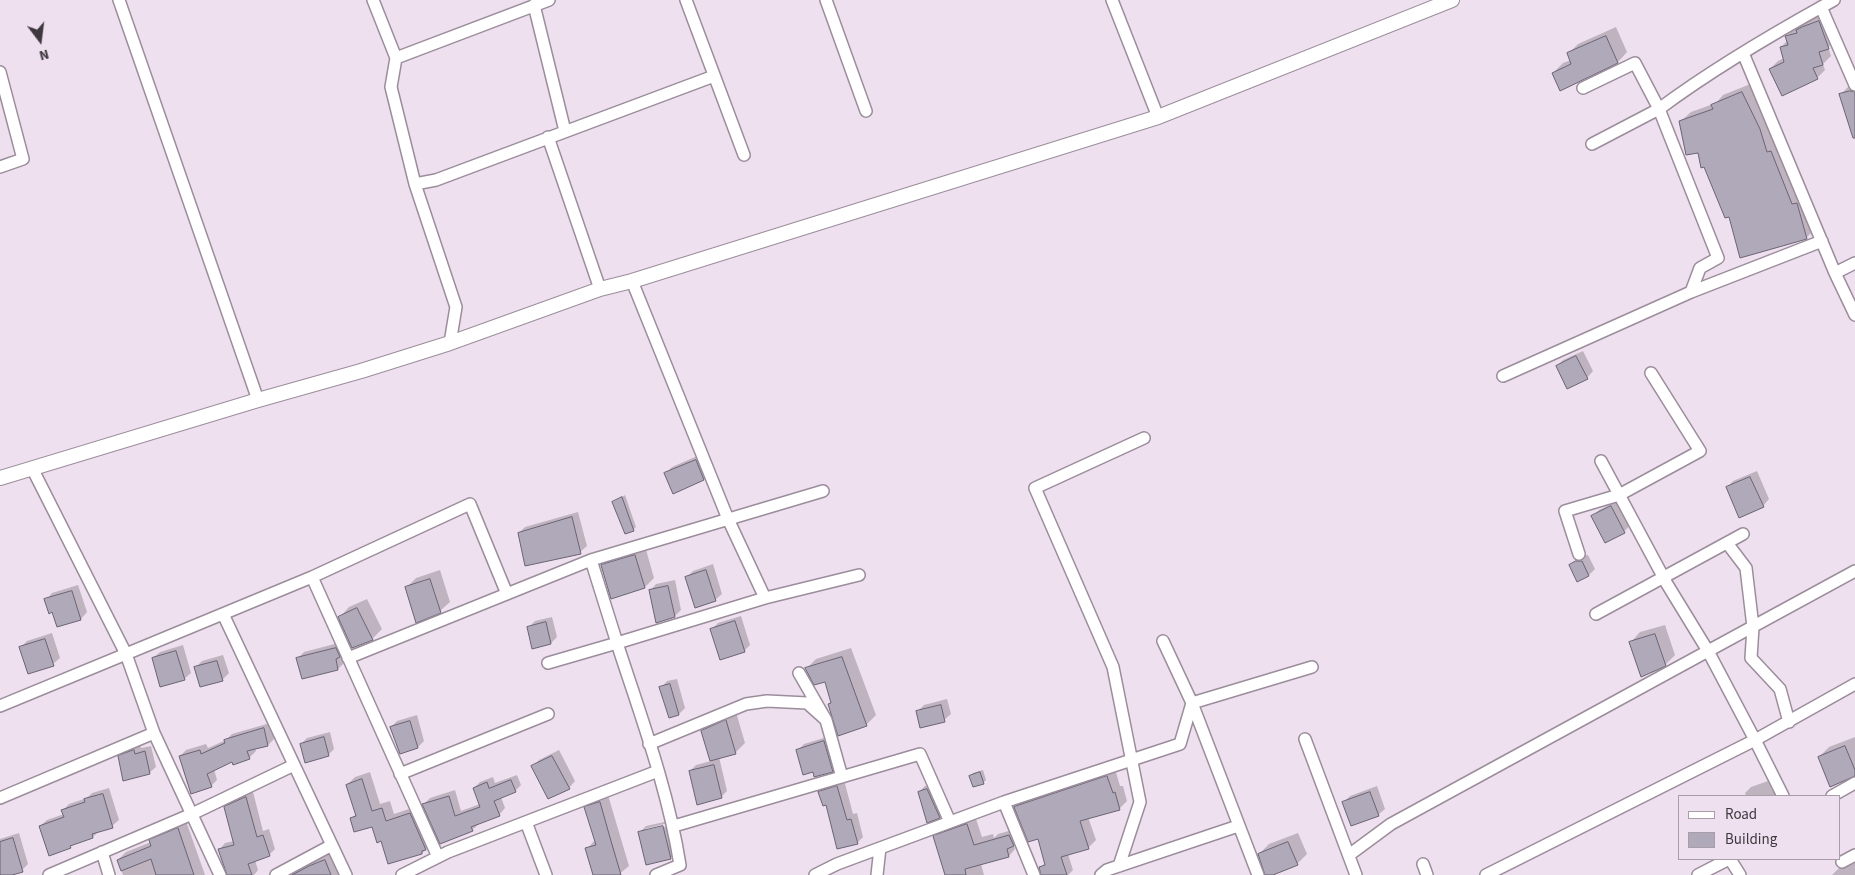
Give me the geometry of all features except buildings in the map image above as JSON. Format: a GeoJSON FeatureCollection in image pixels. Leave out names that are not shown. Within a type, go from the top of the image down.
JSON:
{"type":"FeatureCollection","features":[{"type":"Feature","properties":{"kind":"street"},"geometry":{"type":"LineString","coordinates":[[120,0],[258,400]]}},
{"type":"Feature","properties":{"kind":"street"},"geometry":{"type":"LineString","coordinates":[[373,0],[396,58],[391,87],[415,184],[456,307],[450,343]]}},
{"type":"Feature","properties":{"kind":"street"},"geometry":{"type":"LineString","coordinates":[[396,58],[549,0]]}},
{"type":"Feature","properties":{"kind":"street"},"geometry":{"type":"LineString","coordinates":[[686,0],[744,156]]}},
{"type":"Feature","properties":{"kind":"street"},"geometry":{"type":"LineString","coordinates":[[826,0],[866,111]]}},
{"type":"Feature","properties":{"kind":"street"},"geometry":{"type":"LineString","coordinates":[[1112,0],[1158,117]]}},
{"type":"Feature","properties":{"kind":"street"},"geometry":{"type":"LineString","coordinates":[[0,478],[361,371],[450,343],[600,289],[632,281],[1158,117],[1452,0]]}},
{"type":"Feature","properties":{"kind":"street"},"geometry":{"type":"LineString","coordinates":[[1592,144],[1659,109],[1743,53],[1834,0]]}},
{"type":"Feature","properties":{"kind":"street"},"geometry":{"type":"LineString","coordinates":[[534,5],[565,131]]}},
{"type":"Feature","properties":{"kind":"street"},"geometry":{"type":"LineString","coordinates":[[1821,7],[1855,85]]}},
{"type":"Feature","properties":{"kind":"street"},"geometry":{"type":"LineString","coordinates":[[1743,53],[1855,315]]}},
{"type":"Feature","properties":{"kind":"street"},"geometry":{"type":"LineString","coordinates":[[1583,88],[1635,63],[1659,109],[1718,258],[1700,268],[1691,292]]}},
{"type":"Feature","properties":{"kind":"street"},"geometry":{"type":"LineString","coordinates":[[0,72],[2,92],[23,159],[0,167]]}},
{"type":"Feature","properties":{"kind":"street"},"geometry":{"type":"LineString","coordinates":[[415,184],[436,180],[714,76]]}},
{"type":"Feature","properties":{"kind":"street"},"geometry":{"type":"LineString","coordinates":[[548,137],[600,289]]}},
{"type":"Feature","properties":{"kind":"street"},"geometry":{"type":"LineString","coordinates":[[1503,376],[1691,292],[1822,241]]}},
{"type":"Feature","properties":{"kind":"street"},"geometry":{"type":"LineString","coordinates":[[1836,273],[1855,263]]}},
{"type":"Feature","properties":{"kind":"street"},"geometry":{"type":"LineString","coordinates":[[632,281],[728,519],[765,598]]}},
{"type":"Feature","properties":{"kind":"street"},"geometry":{"type":"LineString","coordinates":[[1579,554],[1565,511],[1619,495],[1700,451],[1651,373]]}},
{"type":"Feature","properties":{"kind":"street"},"geometry":{"type":"LineString","coordinates":[[1119,866],[1140,802],[1112,667],[1034,488],[1144,438]]}},
{"type":"Feature","properties":{"kind":"street"},"geometry":{"type":"LineString","coordinates":[[1601,461],[1664,577],[1708,651],[1782,795]]}},
{"type":"Feature","properties":{"kind":"street"},"geometry":{"type":"LineString","coordinates":[[32,468],[126,654],[154,733],[220,875]]}},
{"type":"Feature","properties":{"kind":"street"},"geometry":{"type":"LineString","coordinates":[[348,658],[590,560],[823,491]]}},
{"type":"Feature","properties":{"kind":"street"},"geometry":{"type":"LineString","coordinates":[[0,706],[312,577],[470,504],[507,594]]}},
{"type":"Feature","properties":{"kind":"street"},"geometry":{"type":"LineString","coordinates":[[1596,614],[1743,534]]}},
{"type":"Feature","properties":{"kind":"street"},"geometry":{"type":"LineString","coordinates":[[1727,542],[1746,568],[1752,627],[1751,658],[1780,689],[1789,722]]}},
{"type":"Feature","properties":{"kind":"street"},"geometry":{"type":"LineString","coordinates":[[590,560],[674,826],[682,870],[656,875]]}},
{"type":"Feature","properties":{"kind":"street"},"geometry":{"type":"LineString","coordinates":[[1349,855],[1391,824],[1855,571]]}},
{"type":"Feature","properties":{"kind":"street"},"geometry":{"type":"LineString","coordinates":[[548,663],[765,598],[859,575]]}},
{"type":"Feature","properties":{"kind":"street"},"geometry":{"type":"LineString","coordinates":[[312,577],[438,857]]}},
{"type":"Feature","properties":{"kind":"street"},"geometry":{"type":"LineString","coordinates":[[222,614],[346,875]]}},
{"type":"Feature","properties":{"kind":"street"},"geometry":{"type":"LineString","coordinates":[[1163,641],[1192,703],[1258,875]]}},
{"type":"Feature","properties":{"kind":"street"},"geometry":{"type":"LineString","coordinates":[[1192,703],[1312,667]]}},
{"type":"Feature","properties":{"kind":"street"},"geometry":{"type":"LineString","coordinates":[[800,673],[826,720],[842,777]]}},
{"type":"Feature","properties":{"kind":"street"},"geometry":{"type":"LineString","coordinates":[[1486,875],[1755,740],[1855,684]]}},
{"type":"Feature","properties":{"kind":"street"},"geometry":{"type":"LineString","coordinates":[[649,744],[746,704],[807,702],[826,720]]}},
{"type":"Feature","properties":{"kind":"street"},"geometry":{"type":"LineString","coordinates":[[815,875],[837,864],[1004,802],[1180,744],[1192,703]]}},
{"type":"Feature","properties":{"kind":"street"},"geometry":{"type":"LineString","coordinates":[[400,774],[548,714]]}},
{"type":"Feature","properties":{"kind":"street"},"geometry":{"type":"LineString","coordinates":[[0,798],[154,733]]}},
{"type":"Feature","properties":{"kind":"street"},"geometry":{"type":"LineString","coordinates":[[1305,739],[1356,875]]}},
{"type":"Feature","properties":{"kind":"street"},"geometry":{"type":"LineString","coordinates":[[674,826],[920,754],[950,822]]}},
{"type":"Feature","properties":{"kind":"street"},"geometry":{"type":"LineString","coordinates":[[49,875],[192,814],[294,765]]}},
{"type":"Feature","properties":{"kind":"street"},"geometry":{"type":"LineString","coordinates":[[402,875],[438,857],[658,771]]}},
{"type":"Feature","properties":{"kind":"street"},"geometry":{"type":"LineString","coordinates":[[1834,795],[1855,783]]}},
{"type":"Feature","properties":{"kind":"street"},"geometry":{"type":"LineString","coordinates":[[1004,802],[1034,875]]}},
{"type":"Feature","properties":{"kind":"street"},"geometry":{"type":"LineString","coordinates":[[526,822],[546,875]]}},
{"type":"Feature","properties":{"kind":"street"},"geometry":{"type":"LineString","coordinates":[[1102,875],[1107,870],[1238,826]]}},
{"type":"Feature","properties":{"kind":"street"},"geometry":{"type":"LineString","coordinates":[[276,875],[332,845]]}},
{"type":"Feature","properties":{"kind":"street"},"geometry":{"type":"LineString","coordinates":[[876,875],[880,848]]}},
{"type":"Feature","properties":{"kind":"street"},"geometry":{"type":"LineString","coordinates":[[102,852],[110,875]]}},
{"type":"Feature","properties":{"kind":"street"},"geometry":{"type":"LineString","coordinates":[[1842,862],[1855,856]]}},
{"type":"Feature","properties":{"kind":"street"},"geometry":{"type":"LineString","coordinates":[[1698,875],[1727,860]]}},
{"type":"Feature","properties":{"kind":"street"},"geometry":{"type":"LineString","coordinates":[[1730,860],[1740,875]]}}]}
